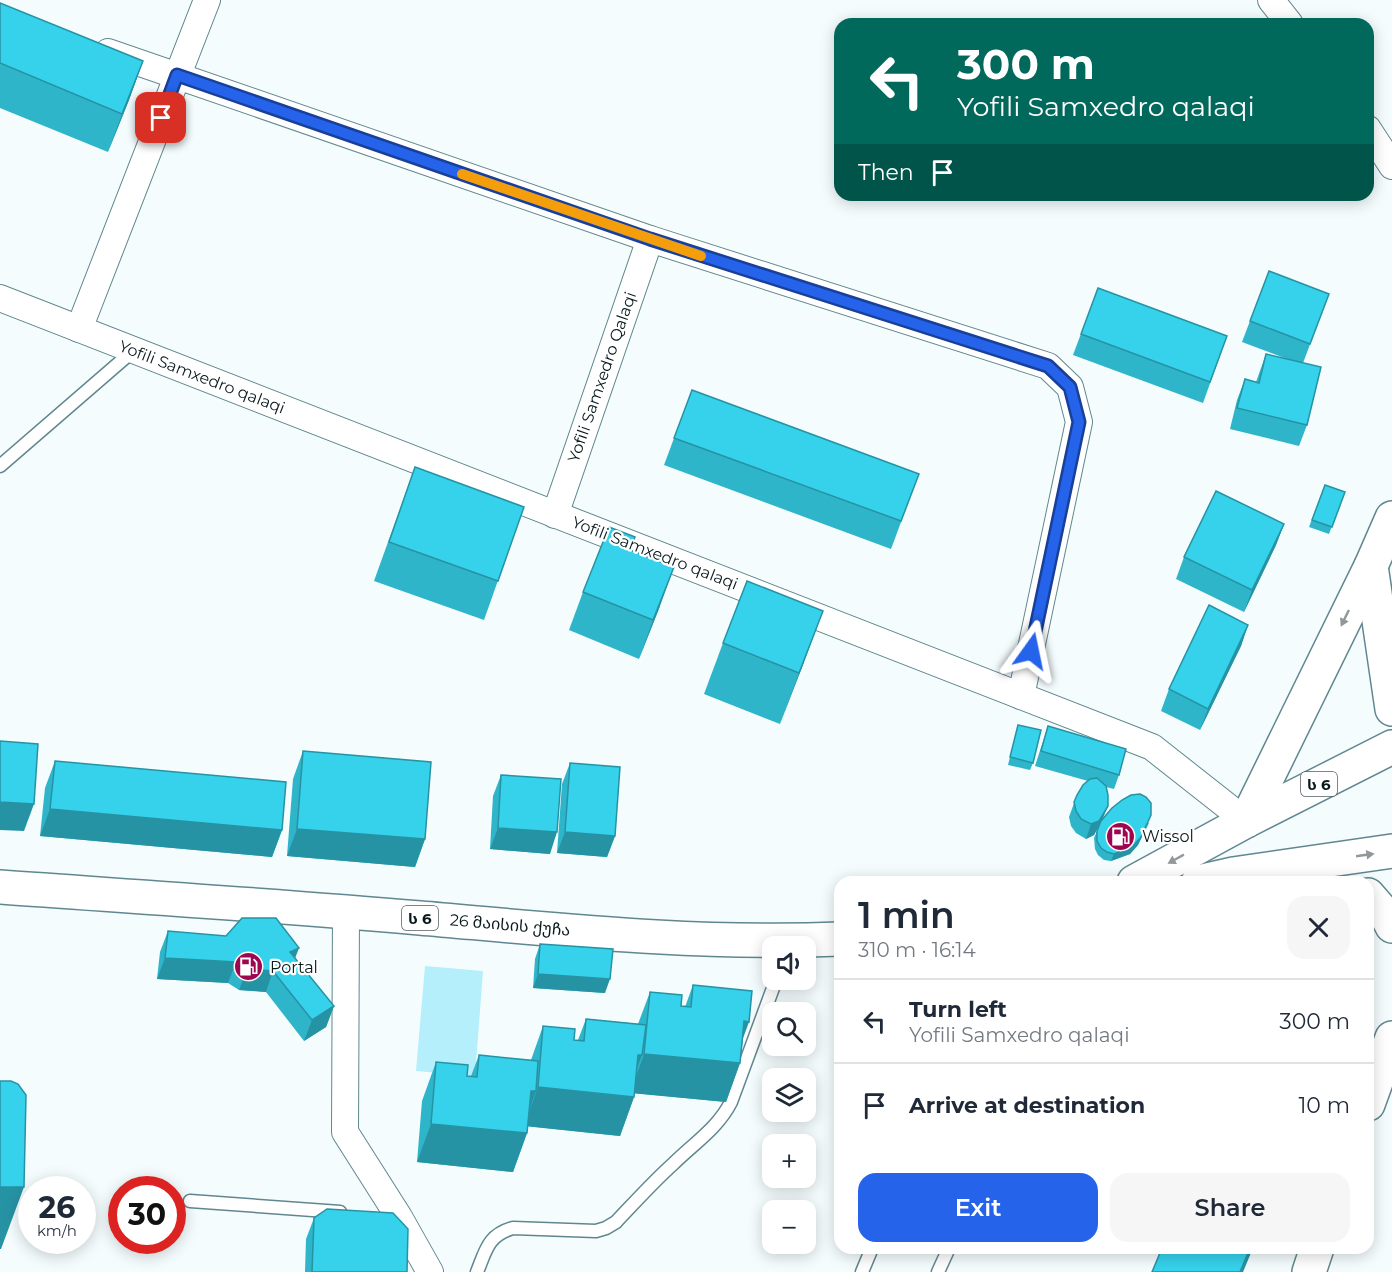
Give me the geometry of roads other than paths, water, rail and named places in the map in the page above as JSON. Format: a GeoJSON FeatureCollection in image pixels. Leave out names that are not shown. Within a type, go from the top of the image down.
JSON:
{"type":"FeatureCollection","features":[{"type":"Feature","properties":{"kind":"main road"},"geometry":{"type":"LineString","coordinates":[[1246,821],[1371,566],[1392,518]]}},
{"type":"Feature","properties":{"kind":"main road"},"geometry":{"type":"LineString","coordinates":[[1371,566],[1392,710]]}},
{"type":"Feature","properties":{"kind":"main road","name":"ს 6"},"geometry":{"type":"LineString","coordinates":[[1145,876],[1246,821],[1392,747]]}},
{"type":"Feature","properties":{"kind":"main road"},"geometry":{"type":"LineString","coordinates":[[1224,876],[1392,851]]}},
{"type":"Feature","properties":{"kind":"main road"},"geometry":{"type":"LineString","coordinates":[[1296,864],[1330,876]]}},
{"type":"Feature","properties":{"kind":"main road","name":"26 მაისის ქუჩა"},"geometry":{"type":"LineString","coordinates":[[0,887],[346,911],[662,938],[762,943]]}},
{"type":"Feature","properties":{"kind":"main road"},"geometry":{"type":"LineString","coordinates":[[1374,902],[1392,926]]}},
{"type":"Feature","properties":{"kind":"main road","name":"26 მაისის ქუჩა"},"geometry":{"type":"LineString","coordinates":[[816,941],[834,940]]}},
{"type":"Feature","properties":{"kind":"main road"},"geometry":{"type":"LineString","coordinates":[[1374,1087],[1391,1037]]}},
{"type":"Feature","properties":{"kind":"main road"},"geometry":{"type":"LineString","coordinates":[[1309,1272],[1315,1254]]}},
{"type":"Feature","properties":{"kind":"street"},"geometry":{"type":"LineString","coordinates":[[80,329],[207,0]]}},
{"type":"Feature","properties":{"kind":"street"},"geometry":{"type":"LineString","coordinates":[[1273,1],[1286,18]]}},
{"type":"Feature","properties":{"kind":"street"},"geometry":{"type":"LineString","coordinates":[[89,46],[650,239],[1048,366],[1070,387],[1079,422],[1022,696]]}},
{"type":"Feature","properties":{"kind":"street"},"geometry":{"type":"LineString","coordinates":[[1374,138],[1392,166]]}},
{"type":"Feature","properties":{"kind":"street","name":"Yofili Samxedro Qalaqi"},"geometry":{"type":"LineString","coordinates":[[555,514],[650,239]]}},
{"type":"Feature","properties":{"kind":"street","name":"Yofili Samxedro qalaqi"},"geometry":{"type":"LineString","coordinates":[[0,298],[1152,747],[1246,821]]}},
{"type":"Feature","properties":{"kind":"street"},"geometry":{"type":"LineString","coordinates":[[346,911],[345,1132],[393,1216],[430,1272]]}},
{"type":"Feature","properties":{"kind":"lane"},"geometry":{"type":"LineString","coordinates":[[0,466],[134,350]]}},
{"type":"Feature","properties":{"kind":"lane"},"geometry":{"type":"LineString","coordinates":[[477,1272],[488,1245],[502,1231],[513,1227],[596,1231],[616,1222],[724,1115],[731,1102],[772,990]]}},
{"type":"Feature","properties":{"kind":"lane"},"geometry":{"type":"LineString","coordinates":[[190,1201],[352,1213]]}},
{"type":"Feature","properties":{"kind":"lane"},"geometry":{"type":"LineString","coordinates":[[862,1272],[870,1254]]}},
{"type":"Feature","properties":{"kind":"lane"},"geometry":{"type":"LineString","coordinates":[[938,1272],[946,1254]]}},
{"type":"Feature","properties":{"kind":"place","name":"Wissol"},"geometry":{"type":"Point","coordinates":[1121,836]}},
{"type":"Feature","properties":{"kind":"place","name":"Portal"},"geometry":{"type":"Point","coordinates":[249,967]}}]}
